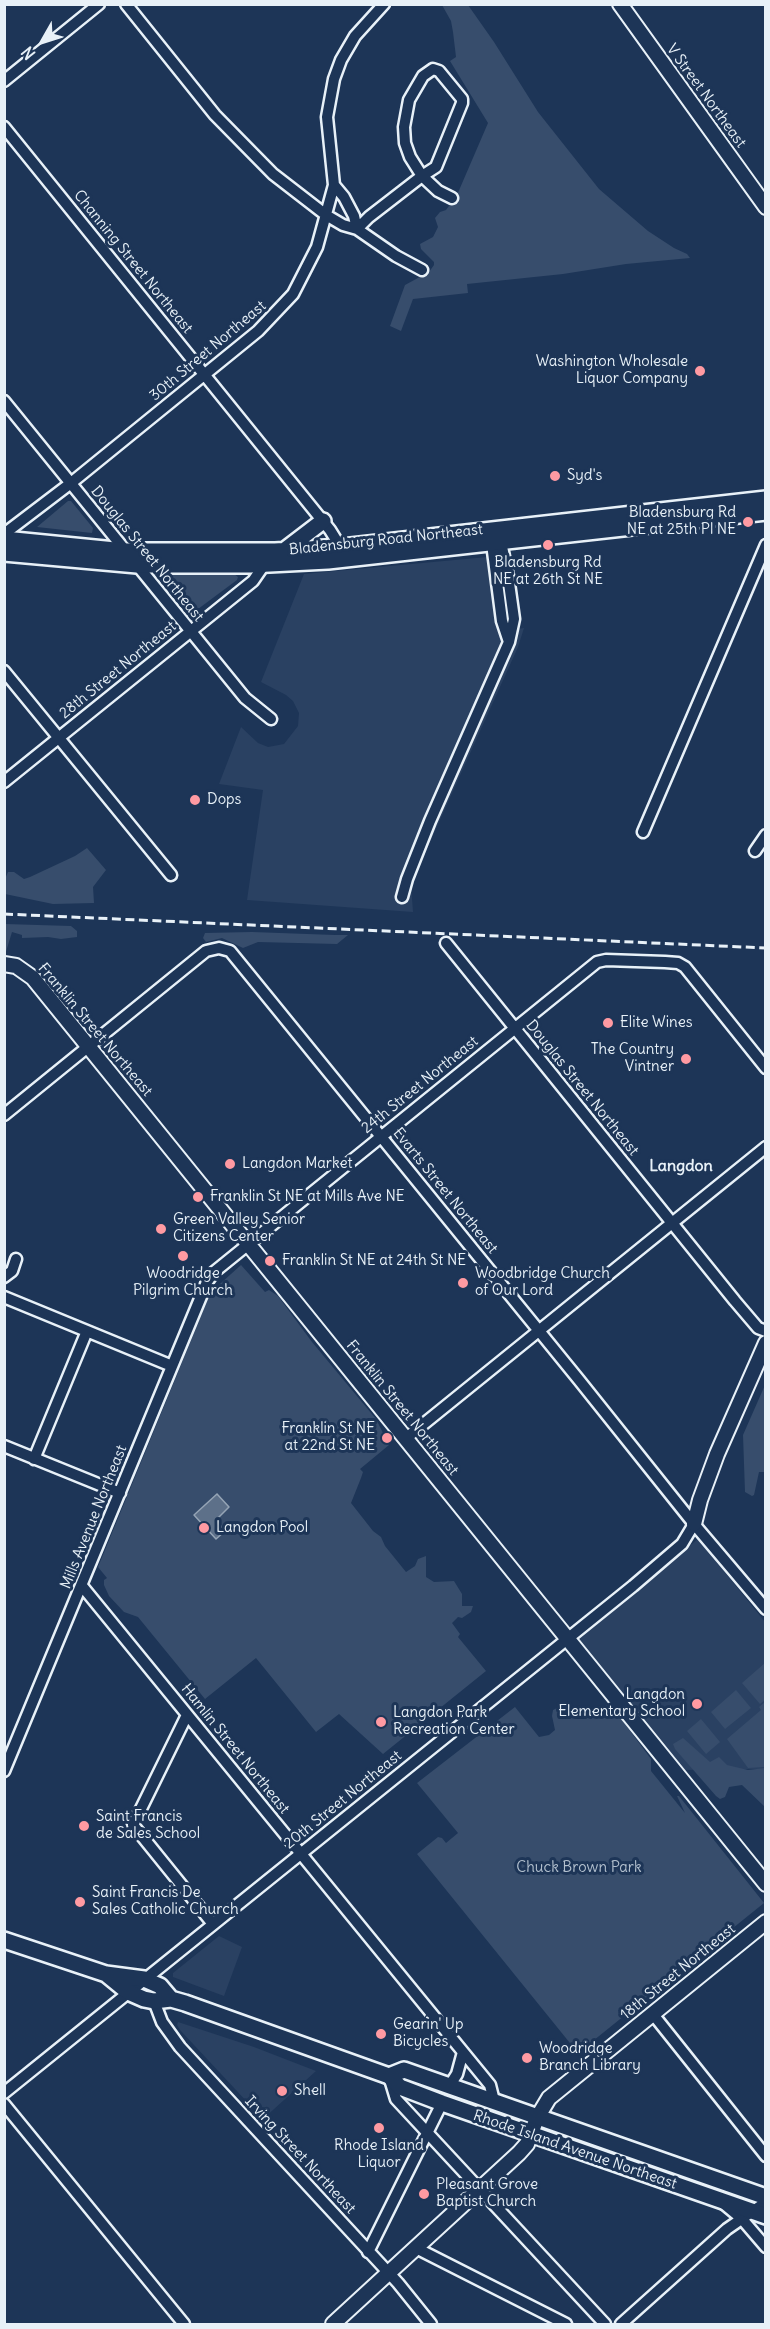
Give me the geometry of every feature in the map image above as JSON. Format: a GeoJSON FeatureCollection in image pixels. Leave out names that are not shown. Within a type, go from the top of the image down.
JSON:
{"type":"FeatureCollection","features":[{"type":"Feature","properties":{"kind":"main road","name":"Bladensburg Road Northeast"},"geometry":{"type":"LineString","coordinates":[[629,521],[765,498]]}},
{"type":"Feature","properties":{"kind":"main road","name":"Bladensburg Road Northeast"},"geometry":{"type":"LineString","coordinates":[[4,553],[136,565],[344,553],[629,521],[765,512]]}},
{"type":"Feature","properties":{"kind":"main road"},"geometry":{"type":"LineString","coordinates":[[285,550],[322,521]]}},
{"type":"Feature","properties":{"kind":"main road","name":"Bladensburg Road Northeast"},"geometry":{"type":"LineString","coordinates":[[4,539],[125,551],[264,557],[285,550],[344,553]]}},
{"type":"Feature","properties":{"kind":"main road","name":"Rhode Island Avenue Northeast"},"geometry":{"type":"LineString","coordinates":[[4,1940],[106,1974],[144,1979],[160,1986],[171,1999]]}},
{"type":"Feature","properties":{"kind":"main road","name":"Rhode Island Avenue Northeast"},"geometry":{"type":"LineString","coordinates":[[106,1974],[128,1992],[154,2001],[171,1999],[389,2076],[400,2087],[442,2103],[756,2212]]}},
{"type":"Feature","properties":{"kind":"main road","name":"Rhode Island Avenue Northeast"},"geometry":{"type":"LineString","coordinates":[[389,2076],[404,2070],[765,2197]]}},
{"type":"Feature","properties":{"kind":"street"},"geometry":{"type":"LineString","coordinates":[[4,81],[99,4]]}},
{"type":"Feature","properties":{"kind":"street"},"geometry":{"type":"LineString","coordinates":[[126,4],[215,115],[243,146],[281,181],[326,215],[343,225],[357,229],[396,256],[422,270]]}},
{"type":"Feature","properties":{"kind":"street","name":"30th Street Northeast"},"geometry":{"type":"LineString","coordinates":[[4,534],[71,483],[262,327],[293,294],[317,247],[334,185],[327,124],[334,79],[341,60],[355,36],[384,4]]}},
{"type":"Feature","properties":{"kind":"street","name":"V Street Northeast"},"geometry":{"type":"LineString","coordinates":[[620,4],[765,207]]}},
{"type":"Feature","properties":{"kind":"street"},"geometry":{"type":"LineString","coordinates":[[357,229],[422,176],[436,167],[462,99],[436,69],[429,70],[415,87],[405,113],[405,142],[410,157],[422,176],[438,191],[452,198]]}},
{"type":"Feature","properties":{"kind":"street","name":"Channing Street Northeast"},"geometry":{"type":"LineString","coordinates":[[4,127],[205,374],[322,521],[344,553]]}},
{"type":"Feature","properties":{"kind":"street"},"geometry":{"type":"LineString","coordinates":[[334,185],[344,197],[354,216],[357,229]]}},
{"type":"Feature","properties":{"kind":"street","name":"Douglas Street Northeast"},"geometry":{"type":"LineString","coordinates":[[4,401],[245,698],[272,719]]}},
{"type":"Feature","properties":{"kind":"street"},"geometry":{"type":"LineString","coordinates":[[402,897],[430,821],[509,642],[502,621],[495,536]]}},
{"type":"Feature","properties":{"kind":"street"},"geometry":{"type":"LineString","coordinates":[[643,831],[765,544]]}},
{"type":"Feature","properties":{"kind":"street","name":"28th Street Northeast"},"geometry":{"type":"LineString","coordinates":[[4,782],[253,581],[264,557]]}},
{"type":"Feature","properties":{"kind":"street"},"geometry":{"type":"LineString","coordinates":[[4,671],[171,875]]}},
{"type":"Feature","properties":{"kind":"street"},"geometry":{"type":"LineString","coordinates":[[755,851],[765,835]]}},
{"type":"Feature","properties":{"kind":"street","name":"Douglas Street Northeast"},"geometry":{"type":"LineString","coordinates":[[446,943],[758,1328],[765,1331]]}},
{"type":"Feature","properties":{"kind":"street","name":"Evarts Street Northeast"},"geometry":{"type":"LineString","coordinates":[[88,1047],[206,951],[219,948],[233,953],[693,1524],[765,1609]]}},
{"type":"Feature","properties":{"kind":"street","name":"24th Street Northeast"},"geometry":{"type":"LineString","coordinates":[[210,1275],[597,962],[606,960],[665,962],[678,963],[685,967],[765,1068]]}},
{"type":"Feature","properties":{"kind":"street","name":"Franklin Street Northeast"},"geometry":{"type":"LineString","coordinates":[[4,963],[16,966],[33,978],[765,1884]]}},
{"type":"Feature","properties":{"kind":"street"},"geometry":{"type":"LineString","coordinates":[[4,1115],[88,1047]]}},
{"type":"Feature","properties":{"kind":"street"},"geometry":{"type":"LineString","coordinates":[[405,1438],[765,1147]]}},
{"type":"Feature","properties":{"kind":"street"},"geometry":{"type":"LineString","coordinates":[[4,1277],[12,1271],[16,1259]]}},
{"type":"Feature","properties":{"kind":"street","name":"Mills Avenue Northeast"},"geometry":{"type":"LineString","coordinates":[[4,1770],[210,1275]]}},
{"type":"Feature","properties":{"kind":"street"},"geometry":{"type":"LineString","coordinates":[[4,1297],[172,1366]]}},
{"type":"Feature","properties":{"kind":"street"},"geometry":{"type":"LineString","coordinates":[[34,1459],[87,1331]]}},
{"type":"Feature","properties":{"kind":"street"},"geometry":{"type":"LineString","coordinates":[[693,1524],[717,1454],[765,1343]]}},
{"type":"Feature","properties":{"kind":"street"},"geometry":{"type":"LineString","coordinates":[[4,1446],[120,1493]]}},
{"type":"Feature","properties":{"kind":"street","name":"20th Street Northeast"},"geometry":{"type":"LineString","coordinates":[[4,2093],[682,1544],[693,1524]]}},
{"type":"Feature","properties":{"kind":"street","name":"Hamlin Street Northeast"},"geometry":{"type":"LineString","coordinates":[[82,1586],[490,2085],[494,2101]]}},
{"type":"Feature","properties":{"kind":"street"},"geometry":{"type":"LineString","coordinates":[[187,1715],[133,1825],[213,1924]]}},
{"type":"Feature","properties":{"kind":"street","name":"18th Street Northeast"},"geometry":{"type":"LineString","coordinates":[[333,2325],[519,2153],[526,2144],[549,2098],[765,1922]]}},
{"type":"Feature","properties":{"kind":"street","name":"Irving Street Northeast"},"geometry":{"type":"LineString","coordinates":[[154,2001],[162,2022],[180,2047],[389,2274],[431,2325]]}},
{"type":"Feature","properties":{"kind":"street"},"geometry":{"type":"LineString","coordinates":[[651,2013],[765,2156]]}},
{"type":"Feature","properties":{"kind":"street"},"geometry":{"type":"LineString","coordinates":[[450,2085],[457,2074],[463,2052]]}},
{"type":"Feature","properties":{"kind":"street"},"geometry":{"type":"LineString","coordinates":[[389,2076],[396,2099],[605,2325]]}},
{"type":"Feature","properties":{"kind":"street"},"geometry":{"type":"LineString","coordinates":[[368,2252],[442,2103]]}},
{"type":"Feature","properties":{"kind":"street"},"geometry":{"type":"LineString","coordinates":[[4,2104],[184,2325]]}},
{"type":"Feature","properties":{"kind":"street"},"geometry":{"type":"LineString","coordinates":[[621,2325],[727,2229],[756,2212],[765,2247]]}},
{"type":"Feature","properties":{"kind":"street"},"geometry":{"type":"LineString","coordinates":[[416,2248],[566,2325]]}},
{"type":"Feature","properties":{"kind":"shaded area"},"geometry":{"type":"Polygon","coordinates":[[[487,557],[499,632],[524,628],[518,647],[411,884],[413,912],[247,900],[263,790],[219,784],[241,727],[258,743],[268,747],[284,744],[298,726],[299,713],[293,701],[261,682],[304,574],[487,557]]]}},
{"type":"Feature","properties":{"kind":"shaded area"},"geometry":{"type":"Polygon","coordinates":[[[217,1494],[229,1507],[216,1520],[225,1531],[216,1539],[194,1515],[217,1494]]]}},
{"type":"Feature","properties":{"kind":"shaded area","name":"Langdon Elementary School"},"geometry":{"type":"Polygon","coordinates":[[[698,1539],[765,1622],[765,1769],[682,1770],[576,1639],[698,1539]]]}},
{"type":"Feature","properties":{"kind":"shaded area"},"geometry":{"type":"Polygon","coordinates":[[[219,1936],[242,1947],[224,1996],[173,1977],[173,1973],[219,1936]]]}},
{"type":"Feature","properties":{"kind":"shaded area"},"geometry":{"type":"Polygon","coordinates":[[[178,2022],[254,2047],[316,2071],[263,2119],[180,2030],[178,2022]]]}},
{"type":"Feature","properties":{"kind":"green space"},"geometry":{"type":"Polygon","coordinates":[[[442,5],[468,5],[538,112],[599,189],[648,231],[690,258],[467,284],[468,293],[413,299],[401,331],[390,326],[405,285],[429,272],[434,265],[434,262],[421,249],[420,244],[433,237],[438,227],[435,218],[440,212],[446,210],[457,195],[488,123],[450,61],[456,57],[453,32],[451,21],[442,5]]]}},
{"type":"Feature","properties":{"kind":"green space"},"geometry":{"type":"Polygon","coordinates":[[[68,501],[71,501],[93,528],[92,533],[37,527],[68,501]]]}},
{"type":"Feature","properties":{"kind":"green space"},"geometry":{"type":"Polygon","coordinates":[[[234,574],[238,577],[237,580],[194,612],[165,579],[168,575],[234,574]]]}},
{"type":"Feature","properties":{"kind":"green space"},"geometry":{"type":"Polygon","coordinates":[[[87,848],[106,870],[93,887],[94,903],[53,904],[5,894],[5,879],[8,872],[14,872],[24,879],[75,856],[87,848]]]}},
{"type":"Feature","properties":{"kind":"green space"},"geometry":{"type":"Polygon","coordinates":[[[5,924],[71,926],[77,931],[77,937],[22,938],[22,935],[12,932],[5,955],[5,924]]]}},
{"type":"Feature","properties":{"kind":"green space"},"geometry":{"type":"Polygon","coordinates":[[[205,933],[348,935],[337,944],[258,942],[243,948],[222,938],[206,942],[203,938],[205,933]]]}},
{"type":"Feature","properties":{"kind":"green space"},"geometry":{"type":"Polygon","coordinates":[[[241,1265],[265,1292],[269,1290],[278,1296],[312,1342],[376,1419],[389,1445],[360,1469],[363,1472],[351,1503],[373,1531],[381,1537],[385,1546],[406,1572],[415,1566],[418,1559],[426,1556],[426,1577],[434,1582],[454,1581],[462,1594],[462,1606],[473,1606],[471,1612],[462,1618],[458,1617],[452,1623],[460,1634],[458,1637],[486,1671],[383,1754],[339,1714],[316,1732],[256,1658],[205,1699],[138,1617],[124,1612],[109,1596],[104,1585],[104,1580],[107,1578],[98,1567],[211,1292],[241,1265]]]}},
{"type":"Feature","properties":{"kind":"green space"},"geometry":{"type":"Polygon","coordinates":[[[765,1385],[765,1472],[759,1472],[752,1496],[745,1492],[743,1435],[765,1385]]]}},
{"type":"Feature","properties":{"kind":"green space"},"geometry":{"type":"Polygon","coordinates":[[[765,1663],[765,1700],[760,1704],[742,1683],[765,1663]]]}},
{"type":"Feature","properties":{"kind":"green space"},"geometry":{"type":"Polygon","coordinates":[[[736,1690],[751,1708],[725,1729],[711,1712],[736,1690]]]}},
{"type":"Feature","properties":{"kind":"green space"},"geometry":{"type":"Polygon","coordinates":[[[765,1702],[765,1767],[748,1768],[727,1739],[761,1710],[759,1707],[765,1702]]]}},
{"type":"Feature","properties":{"kind":"green space","name":"Chuck Brown Park"},"geometry":{"type":"Polygon","coordinates":[[[608,1705],[651,1759],[651,1771],[685,1813],[677,1796],[679,1796],[764,1903],[578,2053],[417,1854],[438,1837],[446,1843],[458,1833],[417,1783],[515,1707],[539,1737],[549,1735],[555,1730],[553,1710],[559,1707],[570,1719],[573,1717],[585,1719],[599,1707],[608,1705]]]}},
{"type":"Feature","properties":{"kind":"green space"},"geometry":{"type":"Polygon","coordinates":[[[701,1719],[720,1742],[706,1754],[687,1731],[701,1719]]]}},
{"type":"Feature","properties":{"kind":"green space"},"geometry":{"type":"Polygon","coordinates":[[[683,1738],[710,1762],[719,1757],[727,1765],[748,1770],[765,1768],[765,1807],[742,1785],[729,1787],[725,1797],[720,1799],[716,1796],[675,1749],[673,1744],[683,1738]]]}},
{"type":"Feature","properties":{"kind":"railway"},"geometry":{"type":"LineString","coordinates":[[4,914],[766,948]]}},
{"type":"Feature","properties":{"kind":"place","name":"Washington Wholesale Liquor Company"},"geometry":{"type":"Point","coordinates":[700,371]}},
{"type":"Feature","properties":{"kind":"place","name":"Syd's"},"geometry":{"type":"Point","coordinates":[555,476]}},
{"type":"Feature","properties":{"kind":"place","name":"Bladensburg Rd NE at 25th Pl NE"},"geometry":{"type":"Point","coordinates":[748,522]}},
{"type":"Feature","properties":{"kind":"place","name":"Bladensburg Rd NE at 26th St NE"},"geometry":{"type":"Point","coordinates":[548,545]}},
{"type":"Feature","properties":{"kind":"place","name":"Dops"},"geometry":{"type":"Point","coordinates":[195,800]}},
{"type":"Feature","properties":{"kind":"place","name":"Elite Wines"},"geometry":{"type":"Point","coordinates":[608,1023]}},
{"type":"Feature","properties":{"kind":"place","name":"The Country Vintner"},"geometry":{"type":"Point","coordinates":[686,1059]}},
{"type":"Feature","properties":{"kind":"place","name":"Langdon Market"},"geometry":{"type":"Point","coordinates":[230,1164]}},
{"type":"Feature","properties":{"kind":"place","name":"Franklin St NE at Mills Ave NE"},"geometry":{"type":"Point","coordinates":[198,1197]}},
{"type":"Feature","properties":{"kind":"place","name":"Green Valley Senior Citizens Center"},"geometry":{"type":"Point","coordinates":[161,1229]}},
{"type":"Feature","properties":{"kind":"place","name":"Woodridge Pilgrim Church"},"geometry":{"type":"Point","coordinates":[183,1256]}},
{"type":"Feature","properties":{"kind":"place","name":"Franklin St NE at 24th St NE"},"geometry":{"type":"Point","coordinates":[270,1261]}},
{"type":"Feature","properties":{"kind":"place","name":"Woodbridge Church of Our Lord"},"geometry":{"type":"Point","coordinates":[463,1283]}},
{"type":"Feature","properties":{"kind":"place","name":"Franklin St NE at 22nd St NE"},"geometry":{"type":"Point","coordinates":[387,1438]}},
{"type":"Feature","properties":{"kind":"place","name":"Langdon Pool"},"geometry":{"type":"Point","coordinates":[204,1528]}},
{"type":"Feature","properties":{"kind":"place","name":"Langdon Elementary School"},"geometry":{"type":"Point","coordinates":[697,1704]}},
{"type":"Feature","properties":{"kind":"place","name":"Langdon Park Recreation Center"},"geometry":{"type":"Point","coordinates":[381,1722]}},
{"type":"Feature","properties":{"kind":"place","name":"Saint Francis de Sales School"},"geometry":{"type":"Point","coordinates":[84,1826]}},
{"type":"Feature","properties":{"kind":"place","name":"Saint Francis De Sales Catholic Church"},"geometry":{"type":"Point","coordinates":[80,1902]}},
{"type":"Feature","properties":{"kind":"place","name":"Gearin' Up Bicycles"},"geometry":{"type":"Point","coordinates":[381,2034]}},
{"type":"Feature","properties":{"kind":"place","name":"Woodridge Branch Library"},"geometry":{"type":"Point","coordinates":[527,2058]}},
{"type":"Feature","properties":{"kind":"place","name":"Shell"},"geometry":{"type":"Point","coordinates":[282,2091]}},
{"type":"Feature","properties":{"kind":"place","name":"Rhode Island Liquor"},"geometry":{"type":"Point","coordinates":[379,2128]}},
{"type":"Feature","properties":{"kind":"place","name":"Pleasant Grove Baptist Church"},"geometry":{"type":"Point","coordinates":[424,2194]}},
{"type":"Feature","properties":{"kind":"district","name":"Langdon"},"geometry":{"type":"Point","coordinates":[681,1166]}}]}
